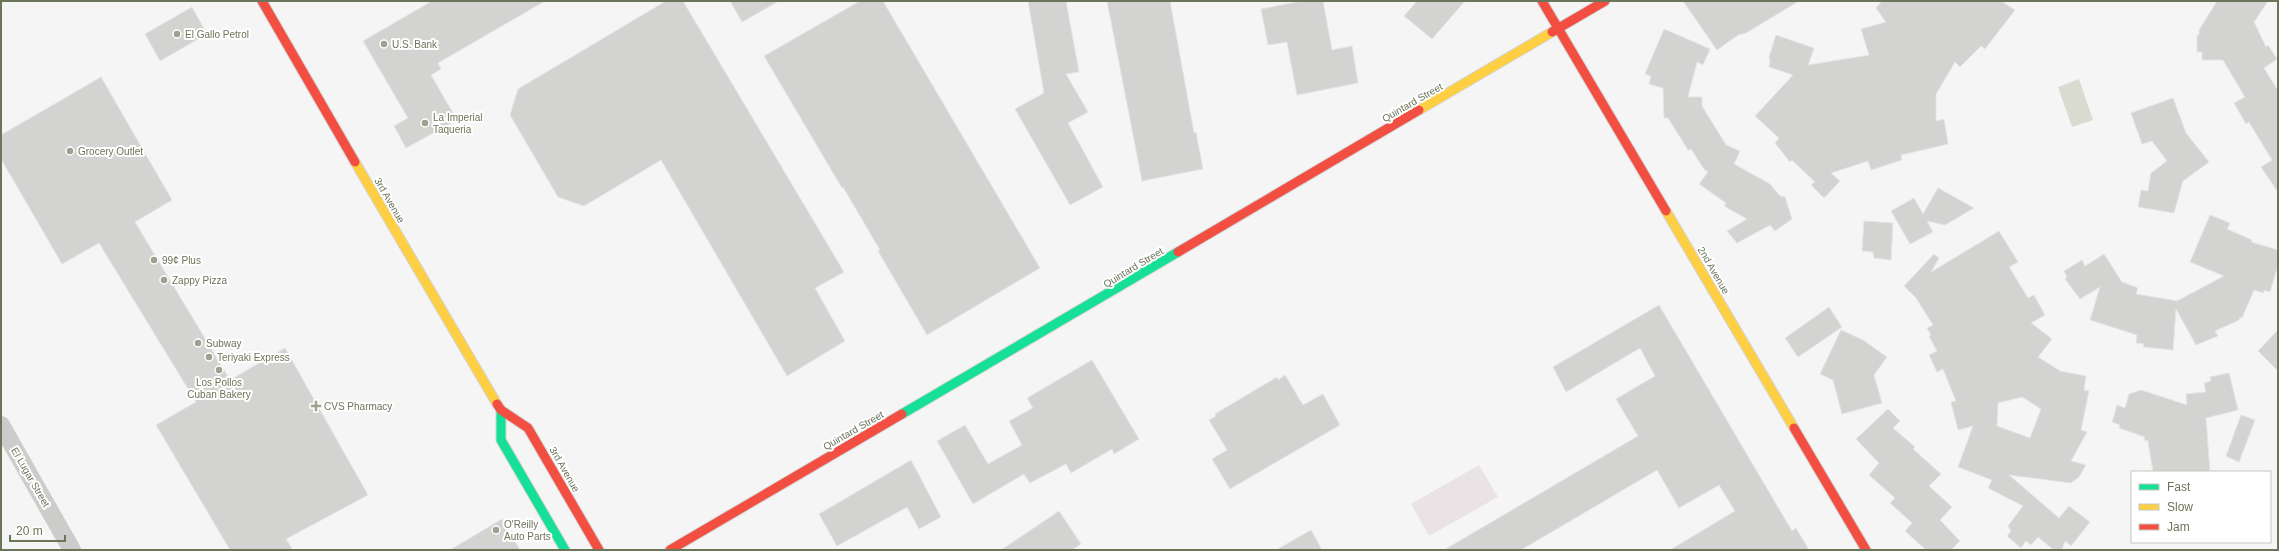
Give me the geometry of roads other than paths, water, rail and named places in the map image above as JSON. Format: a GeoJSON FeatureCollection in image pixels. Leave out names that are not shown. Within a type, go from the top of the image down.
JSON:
{"type":"FeatureCollection","features":[{"type":"Feature","properties":{"kind":"street","name":"3rd Avenue"},"geometry":{"type":"LineString","coordinates":[[262,1],[463,348],[501,410],[528,428],[598,550]]}},
{"type":"Feature","properties":{"kind":"street","name":"2nd Avenue"},"geometry":{"type":"LineString","coordinates":[[1542,1],[1866,550]]}},
{"type":"Feature","properties":{"kind":"street","name":"Quintard Street"},"geometry":{"type":"LineString","coordinates":[[670,550],[1605,1]]}},
{"type":"Feature","properties":{"kind":"street"},"geometry":{"type":"LineString","coordinates":[[501,410],[501,440],[565,550]]}},
{"type":"Feature","properties":{"kind":"street","name":"El Lugar Street"},"geometry":{"type":"LineString","coordinates":[[1,425],[72,550]]}},
{"type":"Feature","properties":{"kind":"place","name":"El Gallo Petrol"},"geometry":{"type":"Point","coordinates":[177,34]}},
{"type":"Feature","properties":{"kind":"place","name":"U.S. Bank"},"geometry":{"type":"Point","coordinates":[384,44]}},
{"type":"Feature","properties":{"kind":"place","name":"La Imperial Taqueria"},"geometry":{"type":"Point","coordinates":[425,123]}},
{"type":"Feature","properties":{"kind":"place","name":"Grocery Outlet"},"geometry":{"type":"Point","coordinates":[70,151]}},
{"type":"Feature","properties":{"kind":"place","name":"99¢ Plus"},"geometry":{"type":"Point","coordinates":[154,260]}},
{"type":"Feature","properties":{"kind":"place","name":"Zappy Pizza"},"geometry":{"type":"Point","coordinates":[164,280]}},
{"type":"Feature","properties":{"kind":"place","name":"Subway"},"geometry":{"type":"Point","coordinates":[198,343]}},
{"type":"Feature","properties":{"kind":"place","name":"Teriyaki Express"},"geometry":{"type":"Point","coordinates":[209,357]}},
{"type":"Feature","properties":{"kind":"place","name":"Los Pollos Cuban Bakery"},"geometry":{"type":"Point","coordinates":[219,370]}},
{"type":"Feature","properties":{"kind":"place","name":"CVS Pharmacy"},"geometry":{"type":"Point","coordinates":[316,406]}},
{"type":"Feature","properties":{"kind":"place","name":"O'Reilly Auto Parts"},"geometry":{"type":"Point","coordinates":[496,530]}}]}
